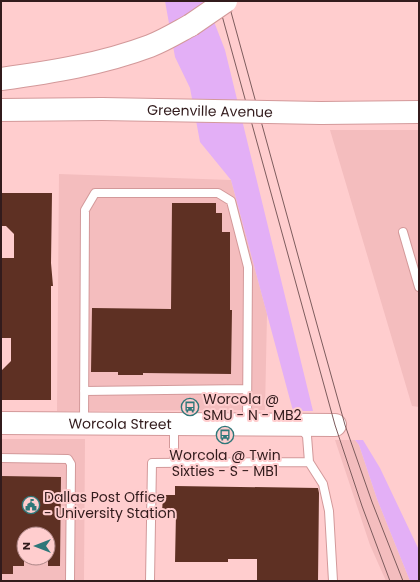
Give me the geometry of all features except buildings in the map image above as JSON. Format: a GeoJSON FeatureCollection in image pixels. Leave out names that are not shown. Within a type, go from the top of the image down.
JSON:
{"type":"FeatureCollection","features":[{"type":"Feature","properties":{"kind":"main road"},"geometry":{"type":"LineString","coordinates":[[1,79],[60,71],[106,61],[152,45],[192,25],[226,1]]}},
{"type":"Feature","properties":{"kind":"main road","name":"Greenville Avenue"},"geometry":{"type":"LineString","coordinates":[[1,110],[102,109],[321,113],[419,112]]}},
{"type":"Feature","properties":{"kind":"main road","name":"Worcola Street"},"geometry":{"type":"LineString","coordinates":[[1,423],[335,425]]}},
{"type":"Feature","properties":{"kind":"lane"},"geometry":{"type":"LineString","coordinates":[[84,423],[85,210],[95,193],[218,193],[231,201],[248,267],[247,424]]}},
{"type":"Feature","properties":{"kind":"lane"},"geometry":{"type":"LineString","coordinates":[[403,232],[419,287]]}},
{"type":"Feature","properties":{"kind":"lane"},"geometry":{"type":"LineString","coordinates":[[84,391],[247,389]]}},
{"type":"Feature","properties":{"kind":"lane"},"geometry":{"type":"LineString","coordinates":[[174,424],[174,462]]}},
{"type":"Feature","properties":{"kind":"lane"},"geometry":{"type":"LineString","coordinates":[[298,424],[307,436],[309,462],[323,484],[329,511],[333,581]]}},
{"type":"Feature","properties":{"kind":"lane"},"geometry":{"type":"LineString","coordinates":[[1,458],[68,459],[71,464],[70,581]]}},
{"type":"Feature","properties":{"kind":"lane"},"geometry":{"type":"LineString","coordinates":[[150,581],[152,463],[309,462]]}},
{"type":"Feature","properties":{"kind":"shaded area"},"geometry":{"type":"Polygon","coordinates":[[[165,1],[206,1],[225,50],[313,411],[293,411],[231,180],[200,142],[190,88],[175,57],[165,1]]]}},
{"type":"Feature","properties":{"kind":"shaded area"},"geometry":{"type":"Polygon","coordinates":[[[330,130],[419,130],[419,407],[412,406],[330,130]]]}},
{"type":"Feature","properties":{"kind":"shaded area"},"geometry":{"type":"Polygon","coordinates":[[[59,174],[231,180],[267,314],[265,410],[57,411],[59,174]]]}},
{"type":"Feature","properties":{"kind":"shaded area"},"geometry":{"type":"Polygon","coordinates":[[[1,439],[85,439],[84,581],[1,581],[1,439]]]}},
{"type":"Feature","properties":{"kind":"shaded area"},"geometry":{"type":"Polygon","coordinates":[[[335,440],[355,440],[359,445],[377,499],[410,581],[386,581],[370,545],[335,440]]]}},
{"type":"Feature","properties":{"kind":"shaded area"},"geometry":{"type":"Polygon","coordinates":[[[355,440],[363,440],[380,468],[419,550],[419,581],[410,581],[377,499],[359,445],[355,440]]]}},
{"type":"Feature","properties":{"kind":"tram line"},"geometry":{"type":"LineString","coordinates":[[218,1],[335,425],[362,506],[390,581]]}},
{"type":"Feature","properties":{"kind":"tram line"},"geometry":{"type":"LineString","coordinates":[[228,1],[345,425],[372,502],[403,581]]}},
{"type":"Feature","properties":{"kind":"place","name":"Worcola @ SMU - N - MB2"},"geometry":{"type":"Point","coordinates":[190,407]}},
{"type":"Feature","properties":{"kind":"place","name":"Worcola @ Twin Sixties - S - MB1"},"geometry":{"type":"Point","coordinates":[225,435]}},
{"type":"Feature","properties":{"kind":"place","name":"Dallas Post Office - University Station"},"geometry":{"type":"Point","coordinates":[31,505]}}]}
